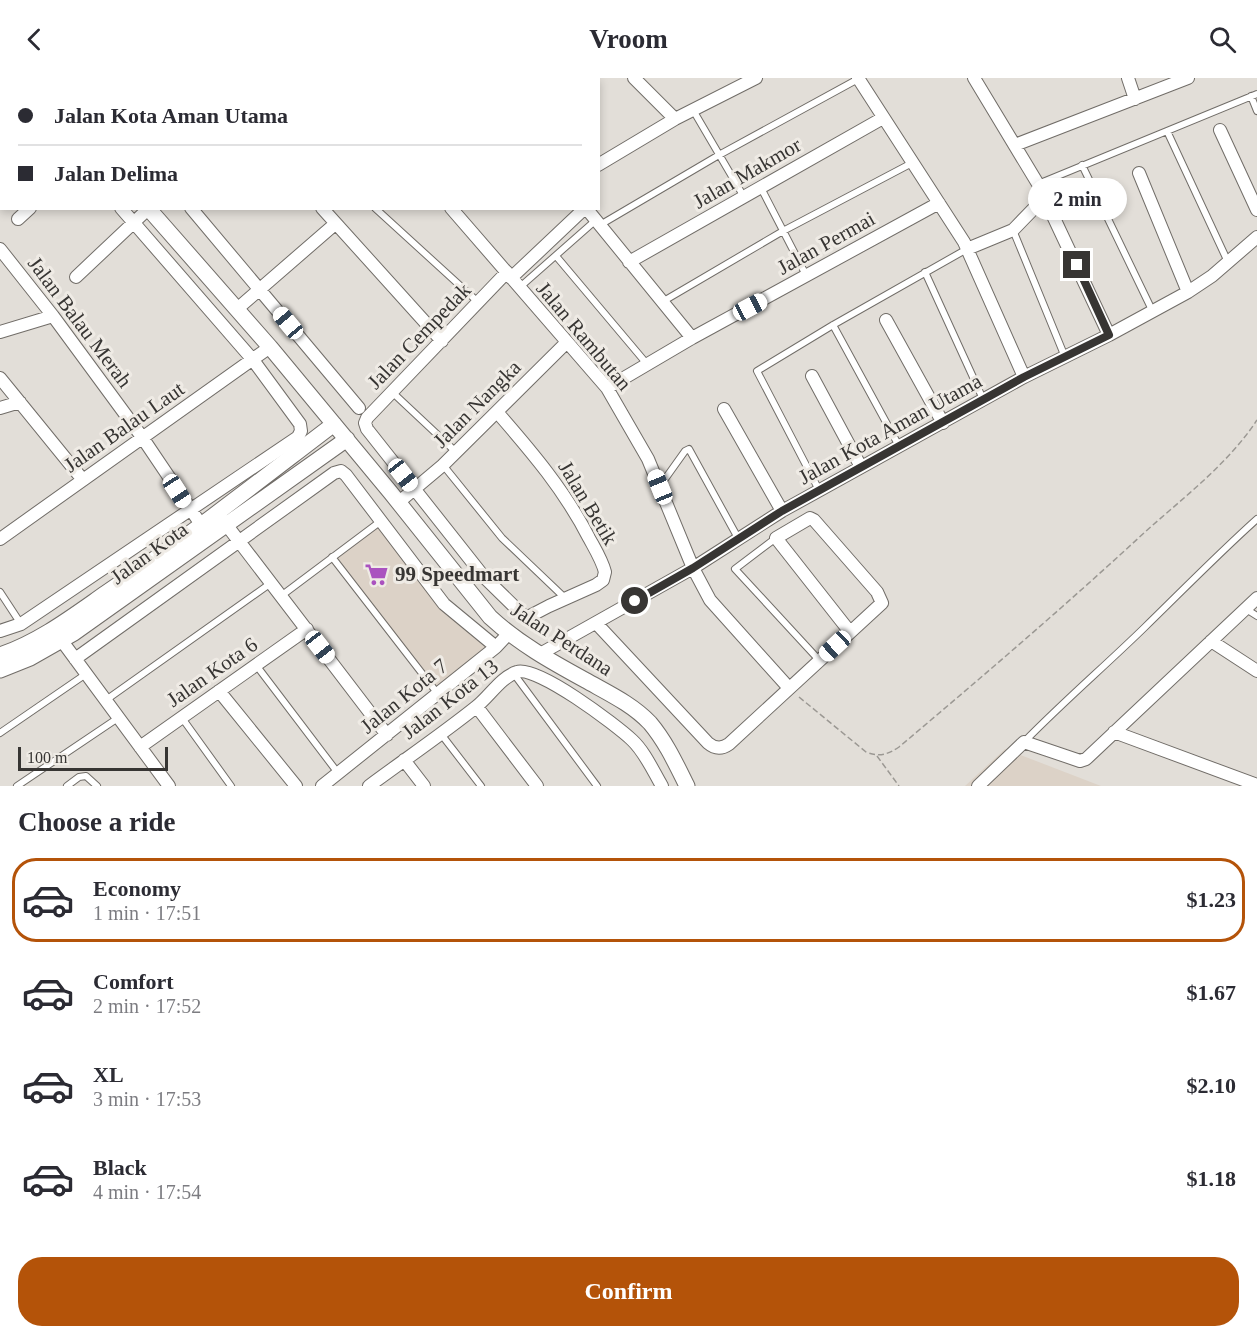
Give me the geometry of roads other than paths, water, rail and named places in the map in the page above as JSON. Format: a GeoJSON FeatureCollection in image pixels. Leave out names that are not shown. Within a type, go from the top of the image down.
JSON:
{"type":"FeatureCollection","features":[{"type":"Feature","properties":{"kind":"street"},"geometry":{"type":"LineString","coordinates":[[634,78],[675,119]]}},
{"type":"Feature","properties":{"kind":"street"},"geometry":{"type":"LineString","coordinates":[[600,164],[675,119],[756,78]]}},
{"type":"Feature","properties":{"kind":"street"},"geometry":{"type":"LineString","coordinates":[[858,78],[967,249],[1024,377]]}},
{"type":"Feature","properties":{"kind":"street"},"geometry":{"type":"LineString","coordinates":[[1128,78],[1135,99]]}},
{"type":"Feature","properties":{"kind":"street"},"geometry":{"type":"LineString","coordinates":[[1015,145],[1188,78]]}},
{"type":"Feature","properties":{"kind":"street"},"geometry":{"type":"LineString","coordinates":[[978,79],[1038,184],[1109,335]]}},
{"type":"Feature","properties":{"kind":"street","name":"Jalan Makmor"},"geometry":{"type":"LineString","coordinates":[[629,262],[883,118]]}},
{"type":"Feature","properties":{"kind":"street"},"geometry":{"type":"LineString","coordinates":[[1220,130],[1257,210]]}},
{"type":"Feature","properties":{"kind":"street"},"geometry":{"type":"LineString","coordinates":[[1139,173],[1188,292]]}},
{"type":"Feature","properties":{"kind":"street"},"geometry":{"type":"LineString","coordinates":[[967,249],[1013,230],[1045,198]]}},
{"type":"Feature","properties":{"kind":"street","name":"Jalan Permai"},"geometry":{"type":"LineString","coordinates":[[607,388],[692,338],[939,203]]}},
{"type":"Feature","properties":{"kind":"street"},"geometry":{"type":"LineString","coordinates":[[18,219],[28,210]]}},
{"type":"Feature","properties":{"kind":"street"},"geometry":{"type":"LineString","coordinates":[[0,631],[21,624],[300,434],[300,424],[254,360],[123,210]]}},
{"type":"Feature","properties":{"kind":"street"},"geometry":{"type":"LineString","coordinates":[[76,277],[147,210]]}},
{"type":"Feature","properties":{"kind":"street","name":"Jalan Perdana"},"geometry":{"type":"LineString","coordinates":[[149,210],[270,347],[399,502],[490,617],[540,654],[626,703],[642,716],[664,742],[687,786]]}},
{"type":"Feature","properties":{"kind":"street"},"geometry":{"type":"LineString","coordinates":[[193,210],[359,408]]}},
{"type":"Feature","properties":{"kind":"street"},"geometry":{"type":"LineString","coordinates":[[324,210],[442,341]]}},
{"type":"Feature","properties":{"kind":"street","name":"Jalan Rambutan"},"geometry":{"type":"LineString","coordinates":[[453,210],[607,388],[642,445],[693,568],[715,606],[789,688]]}},
{"type":"Feature","properties":{"kind":"street","name":"Jalan Cempedak"},"geometry":{"type":"LineString","coordinates":[[415,490],[367,429],[365,423],[367,418],[478,303],[583,210]]}},
{"type":"Feature","properties":{"kind":"street"},"geometry":{"type":"LineString","coordinates":[[587,210],[692,338]]}},
{"type":"Feature","properties":{"kind":"street"},"geometry":{"type":"LineString","coordinates":[[237,309],[335,224]]}},
{"type":"Feature","properties":{"kind":"street","name":"Jalan Kota Aman Utama"},"geometry":{"type":"LineString","coordinates":[[540,654],[693,568],[738,538],[819,490],[1024,377],[1109,335],[1188,292],[1212,276],[1257,237]]}},
{"type":"Feature","properties":{"kind":"street","name":"Jalan Balau Merah"},"geometry":{"type":"LineString","coordinates":[[0,249],[53,316],[142,437],[205,530]]}},
{"type":"Feature","properties":{"kind":"street"},"geometry":{"type":"LineString","coordinates":[[0,332],[53,316]]}},
{"type":"Feature","properties":{"kind":"street"},"geometry":{"type":"LineString","coordinates":[[886,320],[943,423]]}},
{"type":"Feature","properties":{"kind":"street","name":"Jalan Nangka"},"geometry":{"type":"LineString","coordinates":[[399,502],[443,465],[566,343]]}},
{"type":"Feature","properties":{"kind":"street","name":"Jalan Balau Laut"},"geometry":{"type":"LineString","coordinates":[[0,539],[270,347]]}},
{"type":"Feature","properties":{"kind":"street"},"geometry":{"type":"LineString","coordinates":[[812,376],[861,467]]}},
{"type":"Feature","properties":{"kind":"street"},"geometry":{"type":"LineString","coordinates":[[0,378],[83,480]]}},
{"type":"Feature","properties":{"kind":"street"},"geometry":{"type":"LineString","coordinates":[[0,408],[20,402]]}},
{"type":"Feature","properties":{"kind":"street"},"geometry":{"type":"LineString","coordinates":[[724,409],[782,511]]}},
{"type":"Feature","properties":{"kind":"street","name":"Jalan Betik"},"geometry":{"type":"LineString","coordinates":[[415,490],[484,577],[526,618],[599,583],[605,576],[604,567],[561,489],[537,457],[497,412]]}},
{"type":"Feature","properties":{"kind":"street","name":"Jalan Kota"},"geometry":{"type":"LineString","coordinates":[[0,670],[30,658],[62,641],[221,518],[334,424]]}},
{"type":"Feature","properties":{"kind":"street","name":"Jalan Kota"},"geometry":{"type":"LineString","coordinates":[[221,518],[347,439]]}},
{"type":"Feature","properties":{"kind":"street"},"geometry":{"type":"LineString","coordinates":[[75,659],[337,471],[346,475],[444,604],[496,647]]}},
{"type":"Feature","properties":{"kind":"street"},"geometry":{"type":"LineString","coordinates":[[221,518],[387,735]]}},
{"type":"Feature","properties":{"kind":"street"},"geometry":{"type":"LineString","coordinates":[[596,623],[708,743],[716,748],[729,744],[882,603],[877,592],[812,518],[776,538],[850,632]]}},
{"type":"Feature","properties":{"kind":"street","name":"Jalan Kota"},"geometry":{"type":"LineString","coordinates":[[0,655],[23,646],[57,627],[205,530]]}},
{"type":"Feature","properties":{"kind":"street"},"geometry":{"type":"LineString","coordinates":[[978,786],[1023,742],[1080,761],[1086,759],[1257,598]]}},
{"type":"Feature","properties":{"kind":"street","name":"Jalan Kota 6"},"geometry":{"type":"LineString","coordinates":[[140,747],[307,629]]}},
{"type":"Feature","properties":{"kind":"street","name":"Jalan Kota 7"},"geometry":{"type":"LineString","coordinates":[[322,786],[496,647],[509,633]]}},
{"type":"Feature","properties":{"kind":"street"},"geometry":{"type":"LineString","coordinates":[[62,641],[169,786]]}},
{"type":"Feature","properties":{"kind":"street"},"geometry":{"type":"LineString","coordinates":[[1211,641],[1257,671]]}},
{"type":"Feature","properties":{"kind":"street","name":"Jalan Kota 13"},"geometry":{"type":"LineString","coordinates":[[369,786],[477,706],[513,673],[523,670],[535,673],[554,684],[603,717],[639,748],[662,786]]}},
{"type":"Feature","properties":{"kind":"street"},"geometry":{"type":"LineString","coordinates":[[219,691],[296,786]]}},
{"type":"Feature","properties":{"kind":"street"},"geometry":{"type":"LineString","coordinates":[[477,706],[537,786]]}},
{"type":"Feature","properties":{"kind":"street"},"geometry":{"type":"LineString","coordinates":[[1114,732],[1257,785]]}},
{"type":"Feature","properties":{"kind":"street"},"geometry":{"type":"LineString","coordinates":[[404,760],[424,786]]}},
{"type":"Feature","properties":{"kind":"lane"},"geometry":{"type":"LineString","coordinates":[[519,288],[598,222],[858,78]]}},
{"type":"Feature","properties":{"kind":"lane"},"geometry":{"type":"LineString","coordinates":[[1038,184],[1254,95],[1257,111]]}},
{"type":"Feature","properties":{"kind":"lane"},"geometry":{"type":"LineString","coordinates":[[693,110],[744,197]]}},
{"type":"Feature","properties":{"kind":"lane"},"geometry":{"type":"LineString","coordinates":[[1167,131],[1228,262]]}},
{"type":"Feature","properties":{"kind":"lane"},"geometry":{"type":"LineString","coordinates":[[662,302],[783,231],[912,163]]}},
{"type":"Feature","properties":{"kind":"lane"},"geometry":{"type":"LineString","coordinates":[[1082,165],[1152,310]]}},
{"type":"Feature","properties":{"kind":"lane"},"geometry":{"type":"LineString","coordinates":[[760,187],[807,277]]}},
{"type":"Feature","properties":{"kind":"lane"},"geometry":{"type":"LineString","coordinates":[[377,210],[478,303]]}},
{"type":"Feature","properties":{"kind":"lane"},"geometry":{"type":"LineString","coordinates":[[1013,230],[1065,357]]}},
{"type":"Feature","properties":{"kind":"lane"},"geometry":{"type":"LineString","coordinates":[[819,490],[757,372],[833,325],[967,249]]}},
{"type":"Feature","properties":{"kind":"lane"},"geometry":{"type":"LineString","coordinates":[[556,256],[647,364]]}},
{"type":"Feature","properties":{"kind":"lane"},"geometry":{"type":"LineString","coordinates":[[925,272],[984,400]]}},
{"type":"Feature","properties":{"kind":"lane"},"geometry":{"type":"LineString","coordinates":[[833,325],[899,447]]}},
{"type":"Feature","properties":{"kind":"lane"},"geometry":{"type":"LineString","coordinates":[[393,392],[456,452]]}},
{"type":"Feature","properties":{"kind":"lane"},"geometry":{"type":"LineString","coordinates":[[660,487],[685,451],[689,449],[738,538]]}},
{"type":"Feature","properties":{"kind":"lane"},"geometry":{"type":"LineString","coordinates":[[443,465],[502,538],[566,599]]}},
{"type":"Feature","properties":{"kind":"lane"},"geometry":{"type":"LineString","coordinates":[[1023,742],[1257,519]]}},
{"type":"Feature","properties":{"kind":"lane"},"geometry":{"type":"LineString","coordinates":[[281,596],[382,520]]}},
{"type":"Feature","properties":{"kind":"lane"},"geometry":{"type":"LineString","coordinates":[[776,538],[735,569],[819,660]]}},
{"type":"Feature","properties":{"kind":"lane"},"geometry":{"type":"LineString","coordinates":[[332,557],[438,694]]}},
{"type":"Feature","properties":{"kind":"lane"},"geometry":{"type":"LineString","coordinates":[[106,700],[271,583]]}},
{"type":"Feature","properties":{"kind":"lane"},"geometry":{"type":"LineString","coordinates":[[0,592],[21,624]]}},
{"type":"Feature","properties":{"kind":"lane"},"geometry":{"type":"LineString","coordinates":[[1246,608],[1257,616]]}},
{"type":"Feature","properties":{"kind":"lane"},"geometry":{"type":"LineString","coordinates":[[256,665],[338,773]]}},
{"type":"Feature","properties":{"kind":"lane"},"geometry":{"type":"LineString","coordinates":[[513,673],[597,786]]}},
{"type":"Feature","properties":{"kind":"lane"},"geometry":{"type":"LineString","coordinates":[[0,734],[86,674]]}},
{"type":"Feature","properties":{"kind":"lane"},"geometry":{"type":"LineString","coordinates":[[17,786],[119,717]]}},
{"type":"Feature","properties":{"kind":"lane"},"geometry":{"type":"LineString","coordinates":[[181,717],[231,786]]}},
{"type":"Feature","properties":{"kind":"lane"},"geometry":{"type":"LineString","coordinates":[[441,733],[481,786]]}},
{"type":"Feature","properties":{"kind":"lane"},"geometry":{"type":"LineString","coordinates":[[67,786],[79,777],[86,776],[97,786]]}},
{"type":"Feature","properties":{"kind":"place","name":"99 Speedmart"},"geometry":{"type":"Point","coordinates":[377,574]}}]}
